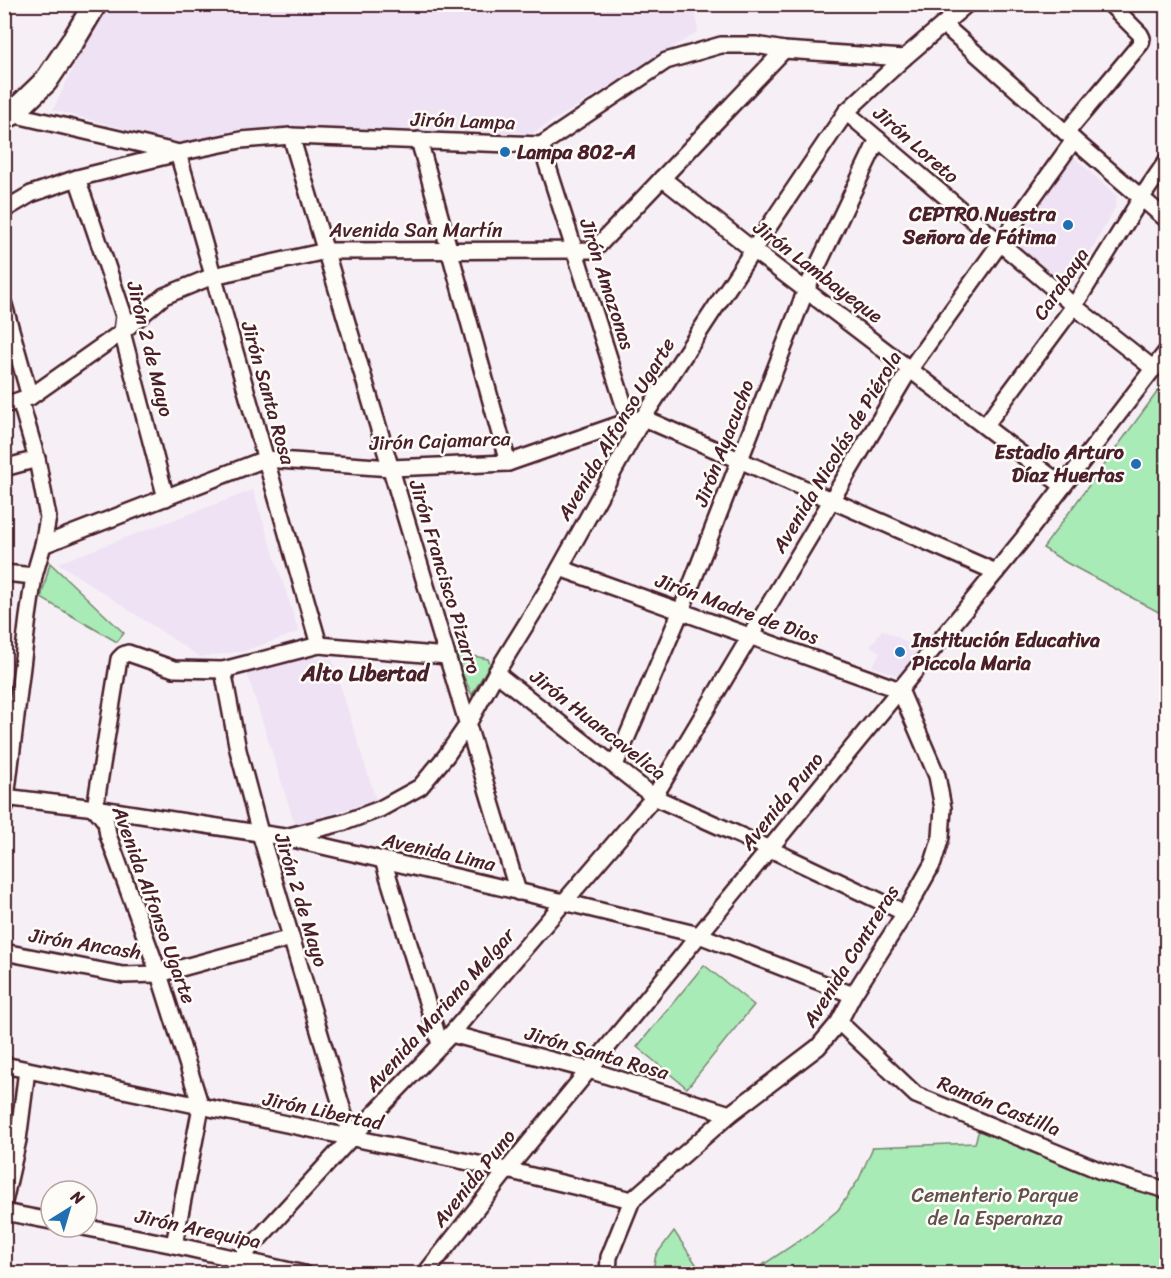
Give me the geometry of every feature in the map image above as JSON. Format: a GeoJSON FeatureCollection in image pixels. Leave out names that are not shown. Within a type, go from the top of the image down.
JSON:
{"type":"FeatureCollection","features":[{"type":"Feature","properties":{"kind":"highway"},"geometry":{"type":"LineString","coordinates":[[8,116],[46,81],[95,4]]}},
{"type":"Feature","properties":{"kind":"street","name":"Avenida Alfonso Ugarte"},"geometry":{"type":"LineString","coordinates":[[285,837],[345,822],[380,809],[420,787],[446,756],[468,724],[560,568],[635,425],[846,112],[904,58],[968,4]]}},
{"type":"Feature","properties":{"kind":"street","name":"Avenida Nicolás de Piérola"},"geometry":{"type":"LineString","coordinates":[[654,797],[910,369],[1000,244],[1070,136],[1141,43],[1140,34],[1110,4]]}},
{"type":"Feature","properties":{"kind":"street"},"geometry":{"type":"LineString","coordinates":[[944,25],[1167,219]]}},
{"type":"Feature","properties":{"kind":"street","name":"Jirón Lampa"},"geometry":{"type":"LineString","coordinates":[[4,210],[32,194],[77,178],[241,140],[291,136],[541,145],[666,62],[721,45],[756,45],[784,50],[904,58]]}},
{"type":"Feature","properties":{"kind":"street","name":"Avenida San Martín"},"geometry":{"type":"LineString","coordinates":[[4,405],[25,399],[122,332],[164,296],[213,276],[326,251],[594,250],[784,50]]}},
{"type":"Feature","properties":{"kind":"street","name":"Jirón Loreto"},"geometry":{"type":"LineString","coordinates":[[846,112],[1074,306],[1154,369]]}},
{"type":"Feature","properties":{"kind":"street"},"geometry":{"type":"LineString","coordinates":[[8,116],[178,153]]}},
{"type":"Feature","properties":{"kind":"street","name":"Jirón Francisco Pizarro"},"geometry":{"type":"LineString","coordinates":[[291,136],[518,891]]}},
{"type":"Feature","properties":{"kind":"street","name":"Jirón Ayacucho"},"geometry":{"type":"LineString","coordinates":[[615,765],[681,610],[806,290],[878,139]]}},
{"type":"Feature","properties":{"kind":"street"},"geometry":{"type":"LineString","coordinates":[[419,140],[508,463]]}},
{"type":"Feature","properties":{"kind":"street","name":"Jirón Amazonas"},"geometry":{"type":"LineString","coordinates":[[541,145],[574,250],[635,425]]}},
{"type":"Feature","properties":{"kind":"street","name":"Jirón Santa Rosa"},"geometry":{"type":"LineString","coordinates":[[178,153],[319,645]]}},
{"type":"Feature","properties":{"kind":"street","name":"Carabaya"},"geometry":{"type":"LineString","coordinates":[[985,426],[1074,306],[1142,197],[1167,162]]}},
{"type":"Feature","properties":{"kind":"street","name":"Jirón 2 de Mayo"},"geometry":{"type":"LineString","coordinates":[[77,178],[124,316],[122,332],[166,498]]}},
{"type":"Feature","properties":{"kind":"street","name":"Jirón Lambayeque"},"geometry":{"type":"LineString","coordinates":[[662,178],[1063,486]]}},
{"type":"Feature","properties":{"kind":"street"},"geometry":{"type":"LineString","coordinates":[[4,305],[48,517],[44,546],[34,576],[9,730],[5,800]]}},
{"type":"Feature","properties":{"kind":"street","name":"Avenida Puno"},"geometry":{"type":"LineString","coordinates":[[425,1274],[507,1170],[996,572],[1167,352]]}},
{"type":"Feature","properties":{"kind":"street"},"geometry":{"type":"LineString","coordinates":[[635,425],[740,460],[996,572]]}},
{"type":"Feature","properties":{"kind":"street","name":"Jirón Cajamarca"},"geometry":{"type":"LineString","coordinates":[[44,546],[265,459],[391,468],[508,463],[635,425]]}},
{"type":"Feature","properties":{"kind":"street"},"geometry":{"type":"LineString","coordinates":[[4,468],[37,459]]}},
{"type":"Feature","properties":{"kind":"street","name":"Jirón Madre de Dios"},"geometry":{"type":"LineString","coordinates":[[560,568],[900,690]]}},
{"type":"Feature","properties":{"kind":"street"},"geometry":{"type":"LineString","coordinates":[[4,573],[34,576]]}},
{"type":"Feature","properties":{"kind":"street","name":"Avenida Alfonso Ugarte"},"geometry":{"type":"LineString","coordinates":[[174,1245],[201,1107],[159,974],[108,834],[106,822],[95,808],[120,659],[128,653],[174,669],[223,670],[319,645],[447,656]]}},
{"type":"Feature","properties":{"kind":"street","name":"Jirón 2 de Mayo"},"geometry":{"type":"LineString","coordinates":[[223,670],[238,750],[260,833],[351,1138]]}},
{"type":"Feature","properties":{"kind":"street","name":"Jirón Huancavelica"},"geometry":{"type":"LineString","coordinates":[[496,673],[654,797],[905,913]]}},
{"type":"Feature","properties":{"kind":"street","name":"Avenida Contreras"},"geometry":{"type":"LineString","coordinates":[[608,1274],[609,1257],[632,1200],[730,1114],[818,1047],[839,1022],[933,863],[941,837],[943,808],[937,776],[900,690]]}},
{"type":"Feature","properties":{"kind":"street","name":"Avenida Mariano Melgar"},"geometry":{"type":"LineString","coordinates":[[229,1274],[240,1259],[351,1138],[446,1039],[654,797]]}},
{"type":"Feature","properties":{"kind":"street","name":"Avenida Lima"},"geometry":{"type":"LineString","coordinates":[[5,800],[95,808],[285,837],[699,935],[853,995]]}},
{"type":"Feature","properties":{"kind":"street"},"geometry":{"type":"LineString","coordinates":[[383,860],[446,1039]]}},
{"type":"Feature","properties":{"kind":"street","name":"Jirón Ancash"},"geometry":{"type":"LineString","coordinates":[[4,952],[123,975],[159,974],[291,938]]}},
{"type":"Feature","properties":{"kind":"street","name":"Ramón Castilla"},"geometry":{"type":"LineString","coordinates":[[839,1022],[916,1095],[1101,1171],[1167,1190]]}},
{"type":"Feature","properties":{"kind":"street","name":"Jirón Santa Rosa"},"geometry":{"type":"LineString","coordinates":[[446,1039],[589,1070],[730,1114]]}},
{"type":"Feature","properties":{"kind":"street","name":"Jirón Libertad"},"geometry":{"type":"LineString","coordinates":[[4,1065],[507,1170],[632,1200]]}},
{"type":"Feature","properties":{"kind":"street"},"geometry":{"type":"LineString","coordinates":[[4,1203],[18,1140],[27,1070]]}},
{"type":"Feature","properties":{"kind":"street"},"geometry":{"type":"LineString","coordinates":[[4,1212],[39,1219]]}},
{"type":"Feature","properties":{"kind":"street","name":"Jirón Arequipa"},"geometry":{"type":"LineString","coordinates":[[99,1230],[304,1274]]}},
{"type":"Feature","properties":{"kind":"shaded area"},"geometry":{"type":"Polygon","coordinates":[[[103,5],[695,5],[698,32],[533,133],[273,127],[178,143],[53,110],[103,5]]]}},
{"type":"Feature","properties":{"kind":"shaded area","name":"CEPTRO Nuestra Señora de Fátima"},"geometry":{"type":"Polygon","coordinates":[[[1075,158],[1117,196],[1115,208],[1074,283],[1059,282],[1022,253],[1018,242],[1068,162],[1075,158]]]}},
{"type":"Feature","properties":{"kind":"shaded area"},"geometry":{"type":"Polygon","coordinates":[[[253,490],[299,632],[244,651],[200,657],[58,563],[253,490]]]}},
{"type":"Feature","properties":{"kind":"shaded area","name":"Institución Educativa Piccola Maria"},"geometry":{"type":"Polygon","coordinates":[[[882,629],[922,651],[901,677],[872,666],[880,653],[871,646],[882,629]]]}},
{"type":"Feature","properties":{"kind":"shaded area"},"geometry":{"type":"Polygon","coordinates":[[[301,657],[332,659],[376,800],[295,825],[247,673],[301,657]]]}},
{"type":"Feature","properties":{"kind":"green space","name":"Estadio Arturo Díaz Huertas"},"geometry":{"type":"Polygon","coordinates":[[[1166,380],[1166,616],[1043,548],[1166,380]]]}},
{"type":"Feature","properties":{"kind":"green space"},"geometry":{"type":"Polygon","coordinates":[[[50,563],[124,633],[117,642],[41,598],[50,563]]]}},
{"type":"Feature","properties":{"kind":"green space"},"geometry":{"type":"Polygon","coordinates":[[[459,653],[488,659],[490,664],[472,695],[455,657],[459,653]]]}},
{"type":"Feature","properties":{"kind":"green space"},"geometry":{"type":"Polygon","coordinates":[[[704,965],[754,1005],[687,1088],[637,1047],[704,965]]]}},
{"type":"Feature","properties":{"kind":"green space"},"geometry":{"type":"Polygon","coordinates":[[[4,1076],[12,1077],[5,1120],[4,1076]]]}},
{"type":"Feature","properties":{"kind":"green space","name":"Cementerio Parque de la Esperanza"},"geometry":{"type":"Polygon","coordinates":[[[979,1130],[1166,1197],[1166,1273],[749,1274],[808,1235],[838,1210],[859,1179],[873,1147],[975,1143],[979,1130]]]}},
{"type":"Feature","properties":{"kind":"green space"},"geometry":{"type":"Polygon","coordinates":[[[674,1231],[702,1273],[652,1273],[656,1255],[674,1231]]]}},
{"type":"Feature","properties":{"kind":"place","name":"Lampa 802-A"},"geometry":{"type":"Point","coordinates":[505,152]}},
{"type":"Feature","properties":{"kind":"place","name":"CEPTRO Nuestra Señora de Fátima"},"geometry":{"type":"Point","coordinates":[1068,225]}},
{"type":"Feature","properties":{"kind":"place","name":"Estadio Arturo Díaz Huertas"},"geometry":{"type":"Point","coordinates":[1136,464]}},
{"type":"Feature","properties":{"kind":"place","name":"Institución Educativa Piccola Maria"},"geometry":{"type":"Point","coordinates":[900,652]}},
{"type":"Feature","properties":{"kind":"district","name":"Alto Libertad"},"geometry":{"type":"Point","coordinates":[365,673]}}]}
